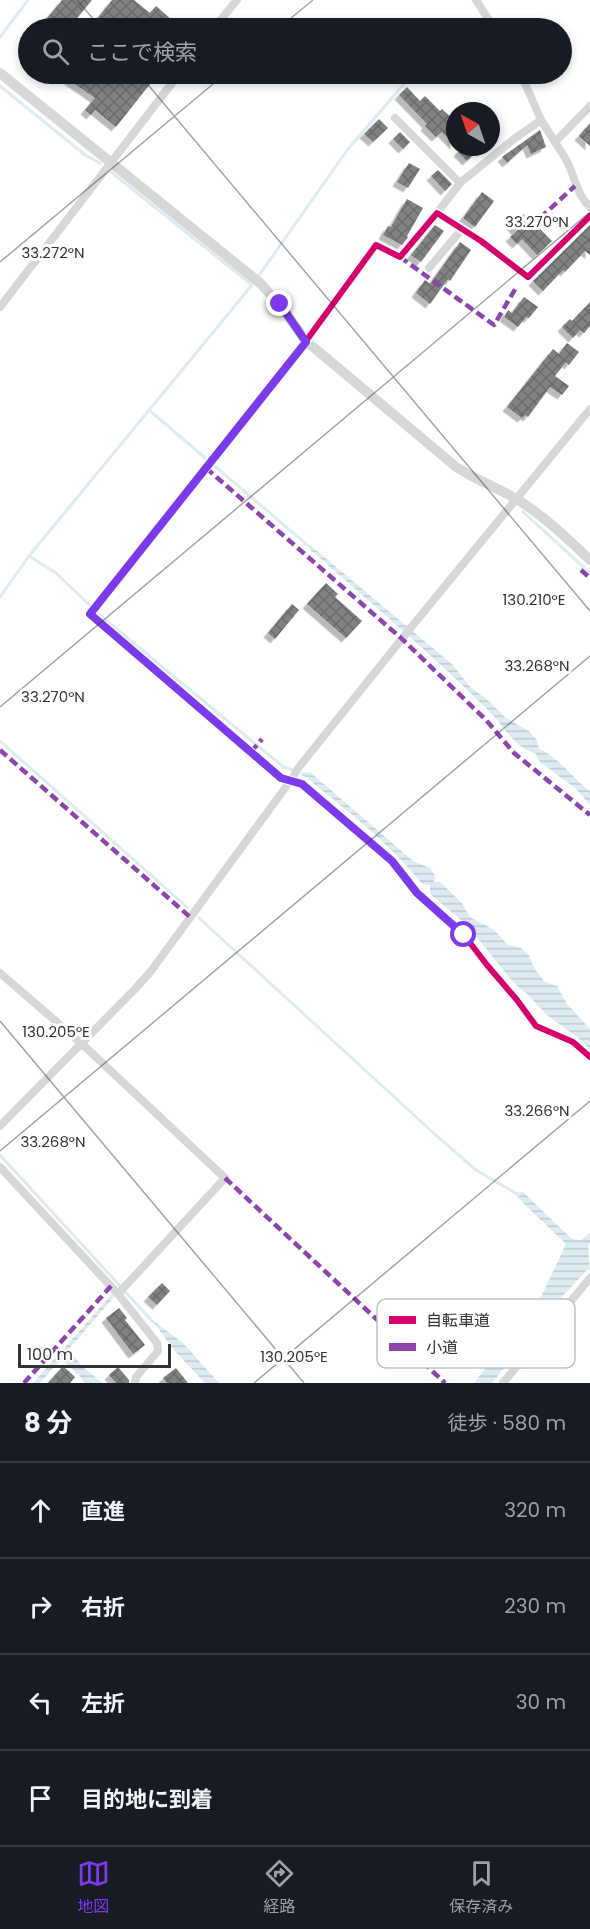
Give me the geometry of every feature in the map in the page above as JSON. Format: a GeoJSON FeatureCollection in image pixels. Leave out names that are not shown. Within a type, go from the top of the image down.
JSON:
{"type":"FeatureCollection","features":[{"type":"Feature","properties":{"kind":"street"},"geometry":{"type":"LineString","coordinates":[[222,18],[237,0]]}},
{"type":"Feature","properties":{"kind":"street"},"geometry":{"type":"LineString","coordinates":[[476,0],[488,18]]}},
{"type":"Feature","properties":{"kind":"street"},"geometry":{"type":"LineString","coordinates":[[0,73],[260,283],[280,304],[306,342],[455,466],[532,510],[590,560]]}},
{"type":"Feature","properties":{"kind":"street"},"geometry":{"type":"LineString","coordinates":[[0,307],[171,84]]}},
{"type":"Feature","properties":{"kind":"street"},"geometry":{"type":"LineString","coordinates":[[525,84],[541,120],[567,160],[580,194],[590,207]]}},
{"type":"Feature","properties":{"kind":"street"},"geometry":{"type":"LineString","coordinates":[[555,142],[590,106]]}},
{"type":"Feature","properties":{"kind":"street"},"geometry":{"type":"LineString","coordinates":[[395,118],[460,183]]}},
{"type":"Feature","properties":{"kind":"street"},"geometry":{"type":"LineString","coordinates":[[541,120],[460,183],[400,257],[376,245],[306,342],[90,614],[281,778],[293,778],[302,784],[392,861],[417,893],[464,935],[536,1026],[573,1042],[590,1058]]}},
{"type":"Feature","properties":{"kind":"street"},"geometry":{"type":"LineString","coordinates":[[437,213],[528,277],[590,216]]}},
{"type":"Feature","properties":{"kind":"street"},"geometry":{"type":"LineString","coordinates":[[429,268],[462,229]]}},
{"type":"Feature","properties":{"kind":"street"},"geometry":{"type":"LineString","coordinates":[[0,1126],[151,970],[293,778],[298,767],[590,409]]}},
{"type":"Feature","properties":{"kind":"street"},"geometry":{"type":"LineString","coordinates":[[0,973],[81,1043],[225,1178],[118,1294]]}},
{"type":"Feature","properties":{"kind":"street"},"geometry":{"type":"LineString","coordinates":[[0,1167],[118,1294],[157,1343],[158,1351],[136,1377],[135,1383]]}},
{"type":"Feature","properties":{"kind":"street"},"geometry":{"type":"LineString","coordinates":[[573,1299],[590,1278]]}},
{"type":"Feature","properties":{"kind":"street"},"geometry":{"type":"LineString","coordinates":[[503,1383],[515,1368]]}},
{"type":"Feature","properties":{"kind":"shaded area"},"geometry":{"type":"Polygon","coordinates":[[[310,545],[453,665],[468,685],[506,718],[529,731],[537,740],[539,749],[553,757],[590,791],[590,805],[575,788],[540,762],[535,753],[516,742],[470,692],[308,548],[310,545]]]}},
{"type":"Feature","properties":{"kind":"shaded area"},"geometry":{"type":"Polygon","coordinates":[[[302,772],[311,773],[413,861],[430,868],[435,876],[434,882],[440,882],[462,903],[470,917],[494,930],[508,945],[521,948],[529,955],[534,968],[545,982],[557,986],[567,1004],[590,1029],[590,1049],[547,1015],[513,982],[467,925],[430,894],[430,885],[422,884],[382,841],[301,775],[302,772]]]}},
{"type":"Feature","properties":{"kind":"shaded area"},"geometry":{"type":"Polygon","coordinates":[[[523,1192],[572,1239],[581,1240],[590,1233],[588,1246],[590,1270],[588,1269],[560,1299],[539,1299],[566,1244],[518,1198],[516,1193],[523,1192]]]}},
{"type":"Feature","properties":{"kind":"shaded area"},"geometry":{"type":"Polygon","coordinates":[[[112,1294],[114,1297],[68,1350],[85,1369],[103,1383],[85,1383],[61,1359],[40,1383],[33,1383],[112,1294]]]}},
{"type":"Feature","properties":{"kind":"shaded area"},"geometry":{"type":"Polygon","coordinates":[[[151,1319],[183,1343],[219,1383],[205,1383],[174,1350],[151,1319]]]}},
{"type":"Feature","properties":{"kind":"shaded area"},"geometry":{"type":"Polygon","coordinates":[[[486,1368],[504,1368],[492,1383],[474,1383],[486,1368]]]}},
{"type":"Feature","properties":{"kind":"building"},"geometry":{"type":"Polygon","coordinates":[[[62,0],[92,0],[77,18],[47,18],[62,0]]]}},
{"type":"Feature","properties":{"kind":"building"},"geometry":{"type":"Polygon","coordinates":[[[112,0],[134,0],[150,13],[156,6],[170,18],[98,18],[112,0]]]}},
{"type":"Feature","properties":{"kind":"building"},"geometry":{"type":"Polygon","coordinates":[[[75,84],[150,84],[116,127],[95,110],[91,115],[85,110],[95,98],[75,84]]]}},
{"type":"Feature","properties":{"kind":"building"},"geometry":{"type":"Polygon","coordinates":[[[407,87],[420,101],[425,96],[440,111],[442,109],[446,113],[446,136],[442,132],[436,137],[425,126],[427,124],[399,95],[407,87]]]}},
{"type":"Feature","properties":{"kind":"building"},"geometry":{"type":"Polygon","coordinates":[[[379,119],[388,128],[373,142],[364,134],[379,119]]]}},
{"type":"Feature","properties":{"kind":"building"},"geometry":{"type":"Polygon","coordinates":[[[590,123],[590,146],[579,136],[590,123]]]}},
{"type":"Feature","properties":{"kind":"building"},"geometry":{"type":"Polygon","coordinates":[[[540,130],[546,147],[531,154],[527,145],[507,163],[502,157],[540,130]]]}},
{"type":"Feature","properties":{"kind":"building"},"geometry":{"type":"Polygon","coordinates":[[[400,132],[410,142],[403,149],[393,139],[400,132]]]}},
{"type":"Feature","properties":{"kind":"building"},"geometry":{"type":"Polygon","coordinates":[[[462,156],[472,156],[467,161],[462,156]]]}},
{"type":"Feature","properties":{"kind":"building"},"geometry":{"type":"Polygon","coordinates":[[[409,163],[420,169],[408,188],[397,182],[409,163]]]}},
{"type":"Feature","properties":{"kind":"building"},"geometry":{"type":"Polygon","coordinates":[[[438,170],[452,184],[445,191],[431,176],[438,170]]]}},
{"type":"Feature","properties":{"kind":"building"},"geometry":{"type":"Polygon","coordinates":[[[482,192],[494,201],[475,227],[463,218],[482,192]]]}},
{"type":"Feature","properties":{"kind":"building"},"geometry":{"type":"Polygon","coordinates":[[[407,199],[423,208],[402,245],[383,235],[388,226],[391,227],[407,199]]]}},
{"type":"Feature","properties":{"kind":"building"},"geometry":{"type":"Polygon","coordinates":[[[523,214],[552,241],[537,255],[522,239],[517,244],[510,237],[517,231],[511,225],[523,214]]]}},
{"type":"Feature","properties":{"kind":"building"},"geometry":{"type":"Polygon","coordinates":[[[435,225],[444,231],[421,262],[411,255],[435,225]]]}},
{"type":"Feature","properties":{"kind":"building"},"geometry":{"type":"Polygon","coordinates":[[[590,225],[590,255],[585,251],[543,291],[533,281],[590,225]]]}},
{"type":"Feature","properties":{"kind":"building"},"geometry":{"type":"Polygon","coordinates":[[[460,242],[471,250],[450,281],[448,279],[430,304],[416,293],[425,280],[430,284],[460,242]]]}},
{"type":"Feature","properties":{"kind":"building"},"geometry":{"type":"Polygon","coordinates":[[[524,297],[538,307],[518,327],[504,317],[508,310],[512,313],[524,297]]]}},
{"type":"Feature","properties":{"kind":"building"},"geometry":{"type":"Polygon","coordinates":[[[590,302],[590,326],[584,333],[580,330],[573,338],[562,327],[570,319],[572,321],[590,302]]]}},
{"type":"Feature","properties":{"kind":"building"},"geometry":{"type":"Polygon","coordinates":[[[567,343],[579,352],[569,365],[566,362],[555,376],[569,386],[562,395],[550,387],[528,417],[525,415],[522,418],[507,407],[553,349],[559,354],[567,343]]]}},
{"type":"Feature","properties":{"kind":"building"},"geometry":{"type":"Polygon","coordinates":[[[326,583],[338,594],[335,597],[362,621],[346,638],[307,604],[326,583]]]}},
{"type":"Feature","properties":{"kind":"building"},"geometry":{"type":"Polygon","coordinates":[[[292,604],[299,610],[275,639],[268,633],[292,604]]]}},
{"type":"Feature","properties":{"kind":"building"},"geometry":{"type":"Polygon","coordinates":[[[162,1283],[170,1291],[157,1305],[148,1297],[162,1283]]]}},
{"type":"Feature","properties":{"kind":"building"},"geometry":{"type":"Polygon","coordinates":[[[119,1308],[127,1318],[125,1320],[145,1345],[133,1354],[106,1318],[119,1308]]]}},
{"type":"Feature","properties":{"kind":"building"},"geometry":{"type":"Polygon","coordinates":[[[63,1366],[75,1377],[70,1383],[48,1383],[63,1366]]]}},
{"type":"Feature","properties":{"kind":"building"},"geometry":{"type":"Polygon","coordinates":[[[118,1367],[129,1383],[116,1383],[109,1375],[118,1367]]]}},
{"type":"Feature","properties":{"kind":"building"},"geometry":{"type":"Polygon","coordinates":[[[176,1368],[188,1383],[167,1383],[163,1378],[176,1368]]]}},
{"type":"Feature","properties":{"kind":"waterway"},"geometry":{"type":"LineString","coordinates":[[0,37],[28,0]]}},
{"type":"Feature","properties":{"kind":"waterway"},"geometry":{"type":"LineString","coordinates":[[260,274],[348,149],[404,84]]}},
{"type":"Feature","properties":{"kind":"waterway"},"geometry":{"type":"LineString","coordinates":[[0,86],[85,155],[100,163]]}},
{"type":"Feature","properties":{"kind":"waterway"},"geometry":{"type":"LineString","coordinates":[[0,597],[29,556],[252,285],[111,172]]}},
{"type":"Feature","properties":{"kind":"waterway"},"geometry":{"type":"LineString","coordinates":[[149,410],[312,549]]}},
{"type":"Feature","properties":{"kind":"waterway"},"geometry":{"type":"LineString","coordinates":[[523,512],[590,573]]}},
{"type":"Feature","properties":{"kind":"waterway"},"geometry":{"type":"LineString","coordinates":[[29,556],[56,573],[101,616],[282,766],[295,771]]}},
{"type":"Feature","properties":{"kind":"waterway"},"geometry":{"type":"LineString","coordinates":[[0,741],[188,908]]}},
{"type":"Feature","properties":{"kind":"waterway"},"geometry":{"type":"LineString","coordinates":[[199,918],[476,1170],[519,1195]]}},
{"type":"Feature","properties":{"kind":"waterway"},"geometry":{"type":"LineString","coordinates":[[0,1155],[153,1322]]}},
{"type":"Feature","properties":{"kind":"marked path"},"geometry":{"type":"LineString","coordinates":[[540,218],[575,186]]}},
{"type":"Feature","properties":{"kind":"marked path"},"geometry":{"type":"LineString","coordinates":[[400,257],[494,325],[517,286]]}},
{"type":"Feature","properties":{"kind":"marked path"},"geometry":{"type":"LineString","coordinates":[[206,468],[401,638],[486,720],[514,753],[590,815]]}},
{"type":"Feature","properties":{"kind":"marked path"},"geometry":{"type":"LineString","coordinates":[[581,570],[590,578]]}},
{"type":"Feature","properties":{"kind":"marked path"},"geometry":{"type":"LineString","coordinates":[[251,752],[262,739]]}},
{"type":"Feature","properties":{"kind":"marked path"},"geometry":{"type":"LineString","coordinates":[[0,750],[190,917]]}},
{"type":"Feature","properties":{"kind":"marked path"},"geometry":{"type":"LineString","coordinates":[[225,1178],[377,1320]]}},
{"type":"Feature","properties":{"kind":"marked path"},"geometry":{"type":"LineString","coordinates":[[24,1383],[111,1286]]}},
{"type":"Feature","properties":{"kind":"marked path"},"geometry":{"type":"LineString","coordinates":[[429,1368],[445,1383]]}},
{"type":"Feature","properties":{"kind":"cycle path"},"geometry":{"type":"LineString","coordinates":[[590,216],[528,277],[481,241],[437,213],[400,257],[376,245],[306,341],[90,614],[281,778],[302,784],[392,861],[417,893],[464,935],[536,1026],[573,1042],[590,1057]]}},
{"type":"Feature","properties":{"kind":"route"},"geometry":{"type":"LineString","coordinates":[[280,304],[306,342],[90,614],[281,778],[302,784],[392,861],[417,893],[464,935]]}}]}
